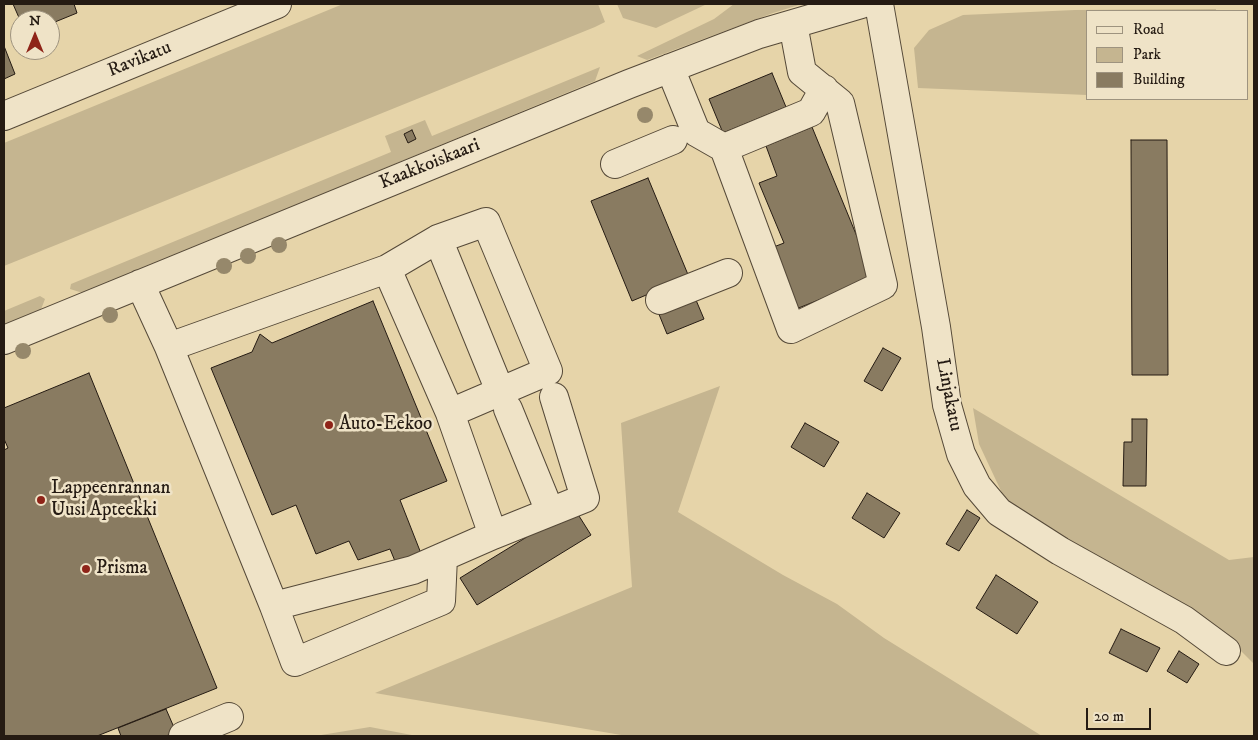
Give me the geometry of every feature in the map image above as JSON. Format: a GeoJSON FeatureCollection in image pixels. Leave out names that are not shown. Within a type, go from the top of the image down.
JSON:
{"type":"FeatureCollection","features":[{"type":"Feature","properties":{"kind":"street","name":"Ravikatu"},"geometry":{"type":"LineString","coordinates":[[4,116],[277,4]]}},
{"type":"Feature","properties":{"kind":"street","name":"Kaakkoiskaari"},"geometry":{"type":"LineString","coordinates":[[4,340],[670,68],[759,34],[861,4]]}},
{"type":"Feature","properties":{"kind":"street","name":"Linjakatu"},"geometry":{"type":"LineString","coordinates":[[879,4],[936,327],[947,405],[961,454],[977,486],[999,512],[1060,551],[1184,620],[1226,651]]}},
{"type":"Feature","properties":{"kind":"street"},"geometry":{"type":"LineString","coordinates":[[670,68],[696,132],[724,148],[791,329],[883,285],[840,103],[802,72],[793,24]]}},
{"type":"Feature","properties":{"kind":"street"},"geometry":{"type":"LineString","coordinates":[[724,148],[811,112],[824,89]]}},
{"type":"Feature","properties":{"kind":"street"},"geometry":{"type":"LineString","coordinates":[[615,164],[673,140]]}},
{"type":"Feature","properties":{"kind":"street"},"geometry":{"type":"LineString","coordinates":[[170,347],[387,269],[438,239],[486,222],[548,371],[504,400],[450,413]]}},
{"type":"Feature","properties":{"kind":"street"},"geometry":{"type":"LineString","coordinates":[[438,239],[550,512]]}},
{"type":"Feature","properties":{"kind":"street"},"geometry":{"type":"LineString","coordinates":[[387,269],[450,413],[494,535]]}},
{"type":"Feature","properties":{"kind":"street"},"geometry":{"type":"LineString","coordinates":[[660,300],[728,273]]}},
{"type":"Feature","properties":{"kind":"street"},"geometry":{"type":"LineString","coordinates":[[140,284],[170,347],[295,662],[441,601],[443,557]]}},
{"type":"Feature","properties":{"kind":"street"},"geometry":{"type":"LineString","coordinates":[[274,606],[413,570],[585,498],[554,397]]}},
{"type":"Feature","properties":{"kind":"street"},"geometry":{"type":"LineString","coordinates":[[183,736],[229,718]]}},
{"type":"Feature","properties":{"kind":"green space"},"geometry":{"type":"Polygon","coordinates":[[[343,4],[598,4],[605,22],[4,266],[4,143],[343,4]]]}},
{"type":"Feature","properties":{"kind":"green space"},"geometry":{"type":"Polygon","coordinates":[[[617,4],[707,4],[656,28],[623,18],[617,4]]]}},
{"type":"Feature","properties":{"kind":"green space"},"geometry":{"type":"Polygon","coordinates":[[[734,4],[802,4],[647,60],[637,56],[714,19],[734,4]]]}},
{"type":"Feature","properties":{"kind":"green space"},"geometry":{"type":"Polygon","coordinates":[[[1216,9],[1086,10],[1086,95],[918,88],[914,48],[929,30],[963,15],[1075,10],[1216,9]]]}},
{"type":"Feature","properties":{"kind":"green space"},"geometry":{"type":"Polygon","coordinates":[[[600,67],[595,81],[83,293],[70,289],[71,284],[391,152],[385,136],[425,120],[432,136],[600,67]]]}},
{"type":"Feature","properties":{"kind":"green space"},"geometry":{"type":"Polygon","coordinates":[[[40,296],[45,299],[40,312],[4,326],[4,311],[40,296]]]}},
{"type":"Feature","properties":{"kind":"green space"},"geometry":{"type":"Polygon","coordinates":[[[720,386],[678,512],[783,575],[837,604],[884,638],[1042,736],[627,736],[375,693],[632,587],[621,423],[720,386]]]}},
{"type":"Feature","properties":{"kind":"green space"},"geometry":{"type":"Polygon","coordinates":[[[973,408],[1229,560],[1254,557],[1254,664],[1219,629],[1009,508],[979,444],[973,408]]]}},
{"type":"Feature","properties":{"kind":"green space"},"geometry":{"type":"Polygon","coordinates":[[[370,727],[417,736],[315,736],[370,727]]]}},
{"type":"Feature","properties":{"kind":"building"},"geometry":{"type":"Polygon","coordinates":[[[13,4],[74,4],[77,13],[60,20],[60,10],[16,10],[13,4]]]}},
{"type":"Feature","properties":{"kind":"building"},"geometry":{"type":"Polygon","coordinates":[[[4,46],[15,74],[4,79],[4,46]]]}},
{"type":"Feature","properties":{"kind":"building"},"geometry":{"type":"Polygon","coordinates":[[[772,73],[786,107],[723,133],[709,99],[772,73]]]}},
{"type":"Feature","properties":{"kind":"building"},"geometry":{"type":"Polygon","coordinates":[[[812,127],[874,278],[796,309],[771,248],[784,243],[759,183],[777,176],[766,146],[812,127]]]}},
{"type":"Feature","properties":{"kind":"building"},"geometry":{"type":"Polygon","coordinates":[[[412,130],[416,139],[408,143],[404,134],[412,130]]]}},
{"type":"Feature","properties":{"kind":"building"},"geometry":{"type":"Polygon","coordinates":[[[1131,140],[1167,140],[1168,375],[1132,375],[1131,140]]]}},
{"type":"Feature","properties":{"kind":"building"},"geometry":{"type":"Polygon","coordinates":[[[648,178],[689,277],[632,301],[591,201],[648,178]]]}},
{"type":"Feature","properties":{"kind":"building"},"geometry":{"type":"Polygon","coordinates":[[[693,293],[704,319],[667,334],[656,307],[693,293]]]}},
{"type":"Feature","properties":{"kind":"building","name":"Auto-Eekoo"},"geometry":{"type":"Polygon","coordinates":[[[373,301],[447,481],[400,500],[422,556],[397,566],[390,549],[358,560],[349,541],[316,554],[296,505],[272,515],[211,368],[252,352],[260,334],[272,343],[373,301]]]}},
{"type":"Feature","properties":{"kind":"building"},"geometry":{"type":"Polygon","coordinates":[[[883,348],[901,358],[882,391],[864,381],[883,348]]]}},
{"type":"Feature","properties":{"kind":"building","name":"Prisma"},"geometry":{"type":"Polygon","coordinates":[[[89,373],[217,688],[97,736],[4,736],[4,450],[8,448],[4,439],[4,408],[89,373]]]}},
{"type":"Feature","properties":{"kind":"building"},"geometry":{"type":"Polygon","coordinates":[[[1132,419],[1147,419],[1146,486],[1123,486],[1124,442],[1132,442],[1132,419]]]}},
{"type":"Feature","properties":{"kind":"building"},"geometry":{"type":"Polygon","coordinates":[[[805,423],[839,442],[824,467],[791,447],[805,423]]]}},
{"type":"Feature","properties":{"kind":"building"},"geometry":{"type":"Polygon","coordinates":[[[867,493],[900,513],[884,538],[852,518],[867,493]]]}},
{"type":"Feature","properties":{"kind":"building"},"geometry":{"type":"Polygon","coordinates":[[[574,508],[591,535],[477,605],[460,578],[574,508]]]}},
{"type":"Feature","properties":{"kind":"building"},"geometry":{"type":"Polygon","coordinates":[[[967,510],[980,518],[959,551],[946,544],[967,510]]]}},
{"type":"Feature","properties":{"kind":"building"},"geometry":{"type":"Polygon","coordinates":[[[996,575],[1038,602],[1017,634],[976,608],[996,575]]]}},
{"type":"Feature","properties":{"kind":"building"},"geometry":{"type":"Polygon","coordinates":[[[1121,629],[1160,648],[1147,672],[1109,653],[1121,629]]]}},
{"type":"Feature","properties":{"kind":"building"},"geometry":{"type":"Polygon","coordinates":[[[1179,651],[1199,664],[1187,683],[1167,671],[1179,651]]]}},
{"type":"Feature","properties":{"kind":"building"},"geometry":{"type":"Polygon","coordinates":[[[166,709],[176,732],[166,736],[121,736],[118,728],[166,709]]]}},
{"type":"Feature","properties":{"kind":"place","name":"Auto-Eekoo"},"geometry":{"type":"Point","coordinates":[329,425]}},
{"type":"Feature","properties":{"kind":"place","name":"Lappeenrannan Uusi Apteekki"},"geometry":{"type":"Point","coordinates":[41,500]}},
{"type":"Feature","properties":{"kind":"place","name":"Prisma"},"geometry":{"type":"Point","coordinates":[86,569]}}]}
